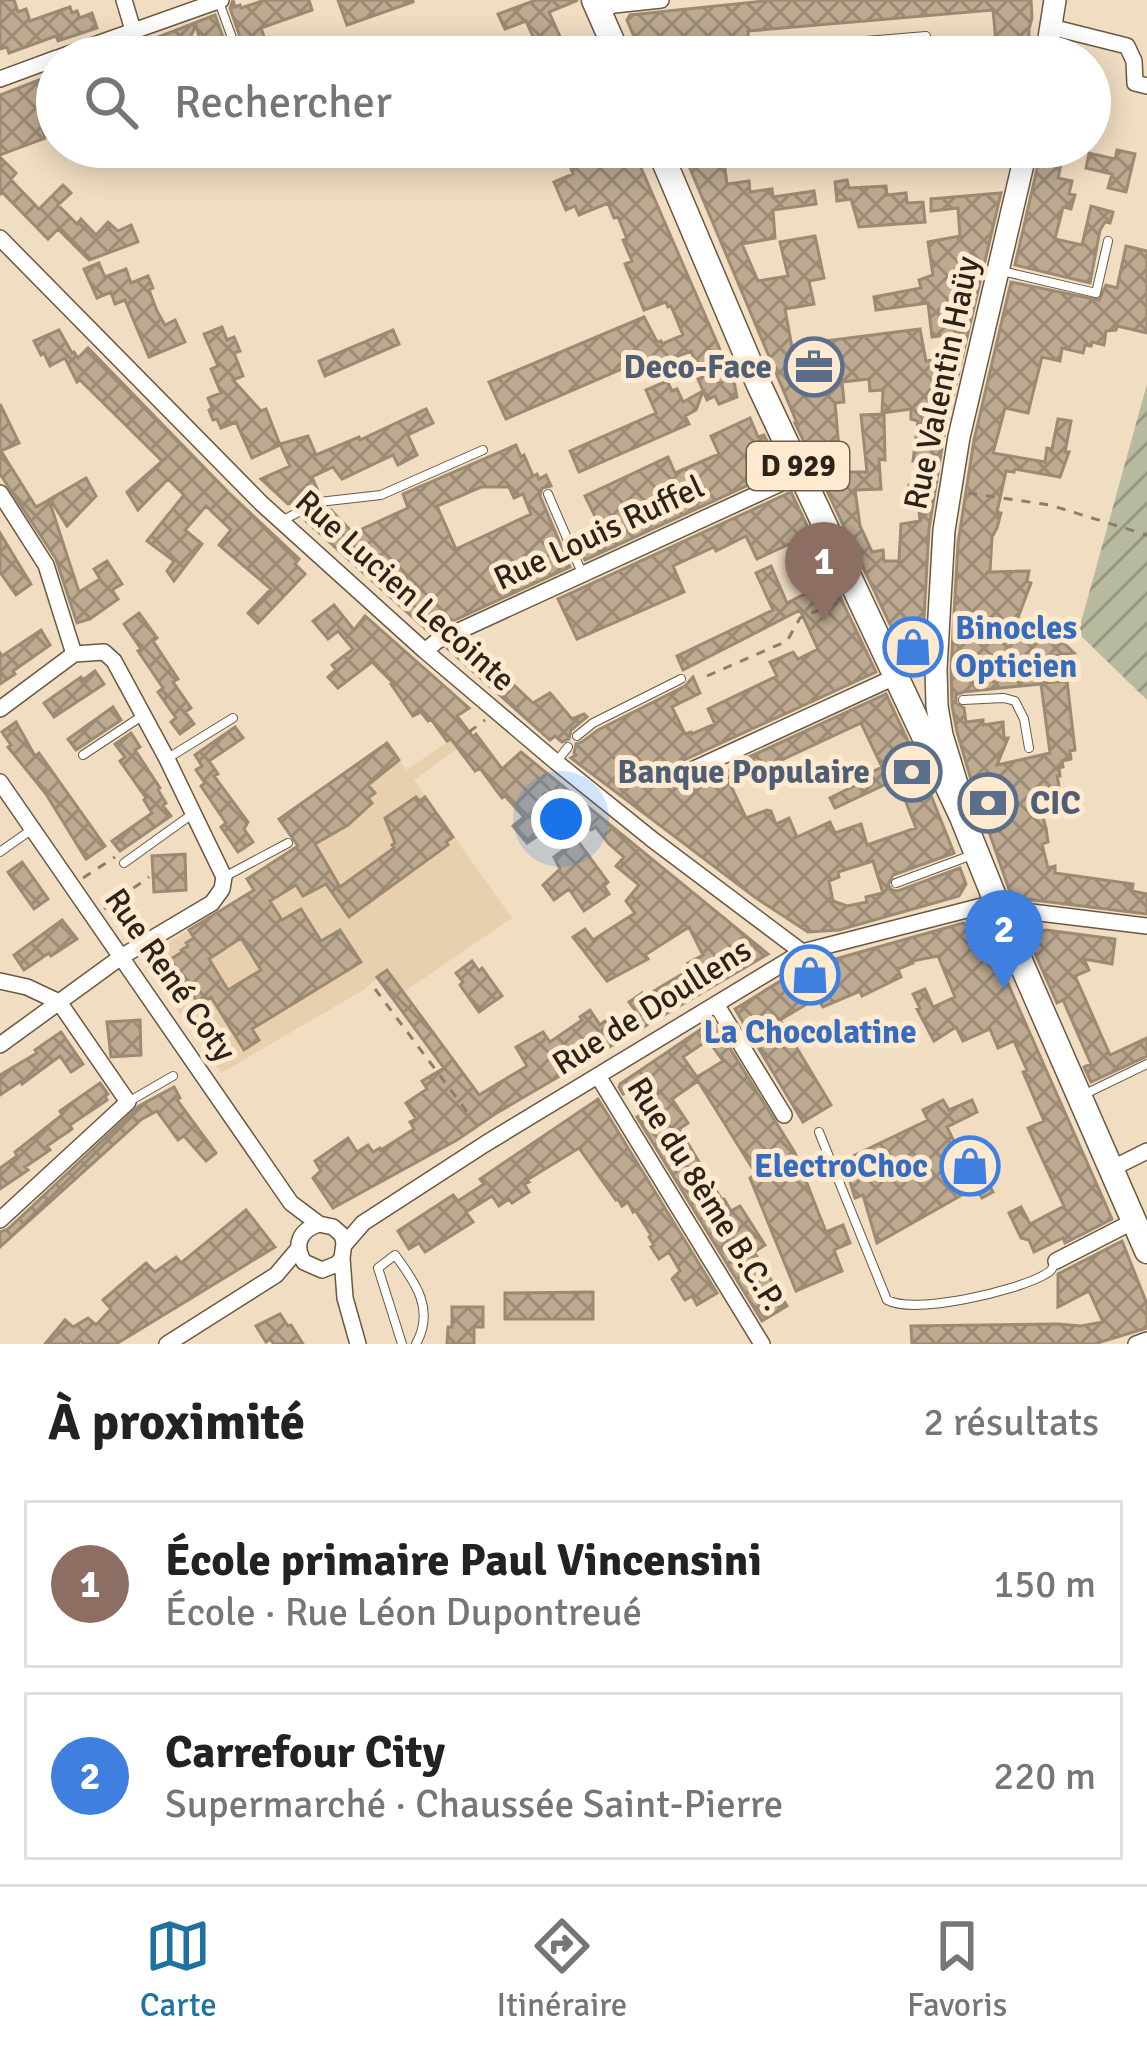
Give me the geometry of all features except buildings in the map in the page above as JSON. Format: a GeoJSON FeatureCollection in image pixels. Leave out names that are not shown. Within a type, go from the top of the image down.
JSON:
{"type":"FeatureCollection","features":[{"type":"Feature","properties":{"kind":"main road"},"geometry":{"type":"LineString","coordinates":[[596,5],[610,36]]}},
{"type":"Feature","properties":{"kind":"main road","name":"D 929"},"geometry":{"type":"LineString","coordinates":[[667,168],[759,386],[962,818],[1147,1252]]}},
{"type":"Feature","properties":{"kind":"street"},"geometry":{"type":"LineString","coordinates":[[124,0],[133,31]]}},
{"type":"Feature","properties":{"kind":"street"},"geometry":{"type":"LineString","coordinates":[[119,36],[220,0]]}},
{"type":"Feature","properties":{"kind":"street"},"geometry":{"type":"LineString","coordinates":[[596,5],[661,0]]}},
{"type":"Feature","properties":{"kind":"street"},"geometry":{"type":"LineString","coordinates":[[1050,36],[1055,0]]}},
{"type":"Feature","properties":{"kind":"street"},"geometry":{"type":"LineString","coordinates":[[1051,27],[1087,36]]}},
{"type":"Feature","properties":{"kind":"street"},"geometry":{"type":"LineString","coordinates":[[1111,42],[1127,46],[1134,61],[1135,83],[1147,86]]}},
{"type":"Feature","properties":{"kind":"street"},"geometry":{"type":"LineString","coordinates":[[0,79],[36,65]]}},
{"type":"Feature","properties":{"kind":"street","name":"Rue Valentin Haüy"},"geometry":{"type":"LineString","coordinates":[[940,692],[949,490],[1023,168]]}},
{"type":"Feature","properties":{"kind":"street","name":"Rue Lucien Lecointe"},"geometry":{"type":"LineString","coordinates":[[0,238],[280,521],[424,651],[653,840],[802,952]]}},
{"type":"Feature","properties":{"kind":"street","name":"Rue Louis Ruffel"},"geometry":{"type":"LineString","coordinates":[[424,651],[436,641],[801,474]]}},
{"type":"Feature","properties":{"kind":"street"},"geometry":{"type":"LineString","coordinates":[[0,493],[46,565],[74,654]]}},
{"type":"Feature","properties":{"kind":"street"},"geometry":{"type":"LineString","coordinates":[[0,709],[74,654],[104,652],[114,661],[144,715],[224,878],[212,903],[121,956],[0,1045]]}},
{"type":"Feature","properties":{"kind":"street"},"geometry":{"type":"LineString","coordinates":[[694,769],[923,680],[940,692]]}},
{"type":"Feature","properties":{"kind":"street","name":"D 929"},"geometry":{"type":"LineString","coordinates":[[940,692],[962,818]]}},
{"type":"Feature","properties":{"kind":"street","name":"Rue René Coty"},"geometry":{"type":"LineString","coordinates":[[0,782],[291,1202],[319,1224]]}},
{"type":"Feature","properties":{"kind":"street","name":"Rue de Doullens"},"geometry":{"type":"LineString","coordinates":[[341,1244],[363,1222],[485,1144],[802,952],[982,906],[1147,926]]}},
{"type":"Feature","properties":{"kind":"street"},"geometry":{"type":"LineString","coordinates":[[0,981],[58,1002],[128,1102],[0,1220]]}},
{"type":"Feature","properties":{"kind":"street"},"geometry":{"type":"LineString","coordinates":[[716,1004],[784,1114]]}},
{"type":"Feature","properties":{"kind":"street","name":"Rue du 8ème B.C.P."},"geometry":{"type":"LineString","coordinates":[[598,1076],[762,1344]]}},
{"type":"Feature","properties":{"kind":"street"},"geometry":{"type":"LineString","coordinates":[[1111,1169],[1147,1151]]}},
{"type":"Feature","properties":{"kind":"street","name":"Rue René Coty"},"geometry":{"type":"LineString","coordinates":[[291,1202],[299,1244]]}},
{"type":"Feature","properties":{"kind":"street"},"geometry":{"type":"LineString","coordinates":[[1056,1261],[1134,1222]]}},
{"type":"Feature","properties":{"kind":"street"},"geometry":{"type":"LineString","coordinates":[[166,1344],[276,1275],[304,1231],[319,1224],[341,1244],[345,1298],[358,1344]]}},
{"type":"Feature","properties":{"kind":"street"},"geometry":{"type":"LineString","coordinates":[[299,1244],[300,1256],[345,1298]]}},
{"type":"Feature","properties":{"kind":"street"},"geometry":{"type":"LineString","coordinates":[[276,1275],[337,1264],[341,1244]]}},
{"type":"Feature","properties":{"kind":"street"},"geometry":{"type":"LineString","coordinates":[[1136,1344],[1147,1340]]}},
{"type":"Feature","properties":{"kind":"lane"},"geometry":{"type":"LineString","coordinates":[[220,0],[232,36]]}},
{"type":"Feature","properties":{"kind":"lane"},"geometry":{"type":"LineString","coordinates":[[999,270],[1096,292],[1108,242]]}},
{"type":"Feature","properties":{"kind":"lane"},"geometry":{"type":"LineString","coordinates":[[280,521],[319,502],[381,494],[483,450]]}},
{"type":"Feature","properties":{"kind":"lane"},"geometry":{"type":"LineString","coordinates":[[548,494],[583,574]]}},
{"type":"Feature","properties":{"kind":"lane"},"geometry":{"type":"LineString","coordinates":[[577,736],[593,723],[681,679]]}},
{"type":"Feature","properties":{"kind":"lane"},"geometry":{"type":"LineString","coordinates":[[963,700],[1015,701],[1029,748]]}},
{"type":"Feature","properties":{"kind":"lane"},"geometry":{"type":"LineString","coordinates":[[83,755],[144,715]]}},
{"type":"Feature","properties":{"kind":"lane"},"geometry":{"type":"LineString","coordinates":[[167,759],[233,718]]}},
{"type":"Feature","properties":{"kind":"lane"},"geometry":{"type":"LineString","coordinates":[[556,762],[568,747]]}},
{"type":"Feature","properties":{"kind":"lane"},"geometry":{"type":"LineString","coordinates":[[124,862],[191,814]]}},
{"type":"Feature","properties":{"kind":"lane"},"geometry":{"type":"LineString","coordinates":[[0,852],[33,830]]}},
{"type":"Feature","properties":{"kind":"lane"},"geometry":{"type":"LineString","coordinates":[[224,878],[288,844]]}},
{"type":"Feature","properties":{"kind":"lane"},"geometry":{"type":"LineString","coordinates":[[896,883],[977,854]]}},
{"type":"Feature","properties":{"kind":"lane"},"geometry":{"type":"LineString","coordinates":[[1079,1097],[1147,1064]]}},
{"type":"Feature","properties":{"kind":"lane"},"geometry":{"type":"LineString","coordinates":[[128,1102],[173,1076]]}},
{"type":"Feature","properties":{"kind":"lane"},"geometry":{"type":"LineString","coordinates":[[819,1132],[887,1300],[893,1304],[918,1306],[983,1294],[1050,1272],[1056,1261]]}},
{"type":"Feature","properties":{"kind":"lane"},"geometry":{"type":"LineString","coordinates":[[402,1344],[378,1268],[395,1256],[411,1277],[425,1312],[424,1330],[416,1344]]}},
{"type":"Feature","properties":{"kind":"path"},"geometry":{"type":"LineString","coordinates":[[949,490],[1050,506],[1147,535]]}},
{"type":"Feature","properties":{"kind":"path"},"geometry":{"type":"LineString","coordinates":[[706,676],[788,641],[800,618],[857,592]]}},
{"type":"Feature","properties":{"kind":"path"},"geometry":{"type":"LineString","coordinates":[[469,732],[494,710]]}},
{"type":"Feature","properties":{"kind":"path"},"geometry":{"type":"LineString","coordinates":[[71,885],[116,857],[124,862]]}},
{"type":"Feature","properties":{"kind":"path"},"geometry":{"type":"LineString","coordinates":[[93,916],[148,877]]}},
{"type":"Feature","properties":{"kind":"path"},"geometry":{"type":"LineString","coordinates":[[375,989],[468,1113]]}},
{"type":"Feature","properties":{"kind":"shaded area"},"geometry":{"type":"Polygon","coordinates":[[[463,731],[469,740],[414,780],[512,918],[404,992],[387,970],[365,989],[221,1073],[149,968],[150,957],[306,859],[282,822],[397,757],[407,770],[463,731]]]}},
{"type":"Feature","properties":{"kind":"green space"},"geometry":{"type":"Polygon","coordinates":[[[1147,384],[1147,700],[1078,633],[1147,384]]]}},
{"type":"Feature","properties":{"kind":"place","name":"Deco-Face"},"geometry":{"type":"Point","coordinates":[814,367]}},
{"type":"Feature","properties":{"kind":"place","name":"École primaire Paul Vincensini"},"geometry":{"type":"Point","coordinates":[824,621]}},
{"type":"Feature","properties":{"kind":"place","name":"Binocles Opticien"},"geometry":{"type":"Point","coordinates":[913,647]}},
{"type":"Feature","properties":{"kind":"place","name":"Banque Populaire"},"geometry":{"type":"Point","coordinates":[912,772]}},
{"type":"Feature","properties":{"kind":"place","name":"CIC"},"geometry":{"type":"Point","coordinates":[988,803]}},
{"type":"Feature","properties":{"kind":"place","name":"La Chocolatine"},"geometry":{"type":"Point","coordinates":[810,975]}},
{"type":"Feature","properties":{"kind":"place","name":"Carrefour City"},"geometry":{"type":"Point","coordinates":[1004,989]}},
{"type":"Feature","properties":{"kind":"place","name":"ElectroChoc"},"geometry":{"type":"Point","coordinates":[970,1166]}}]}
